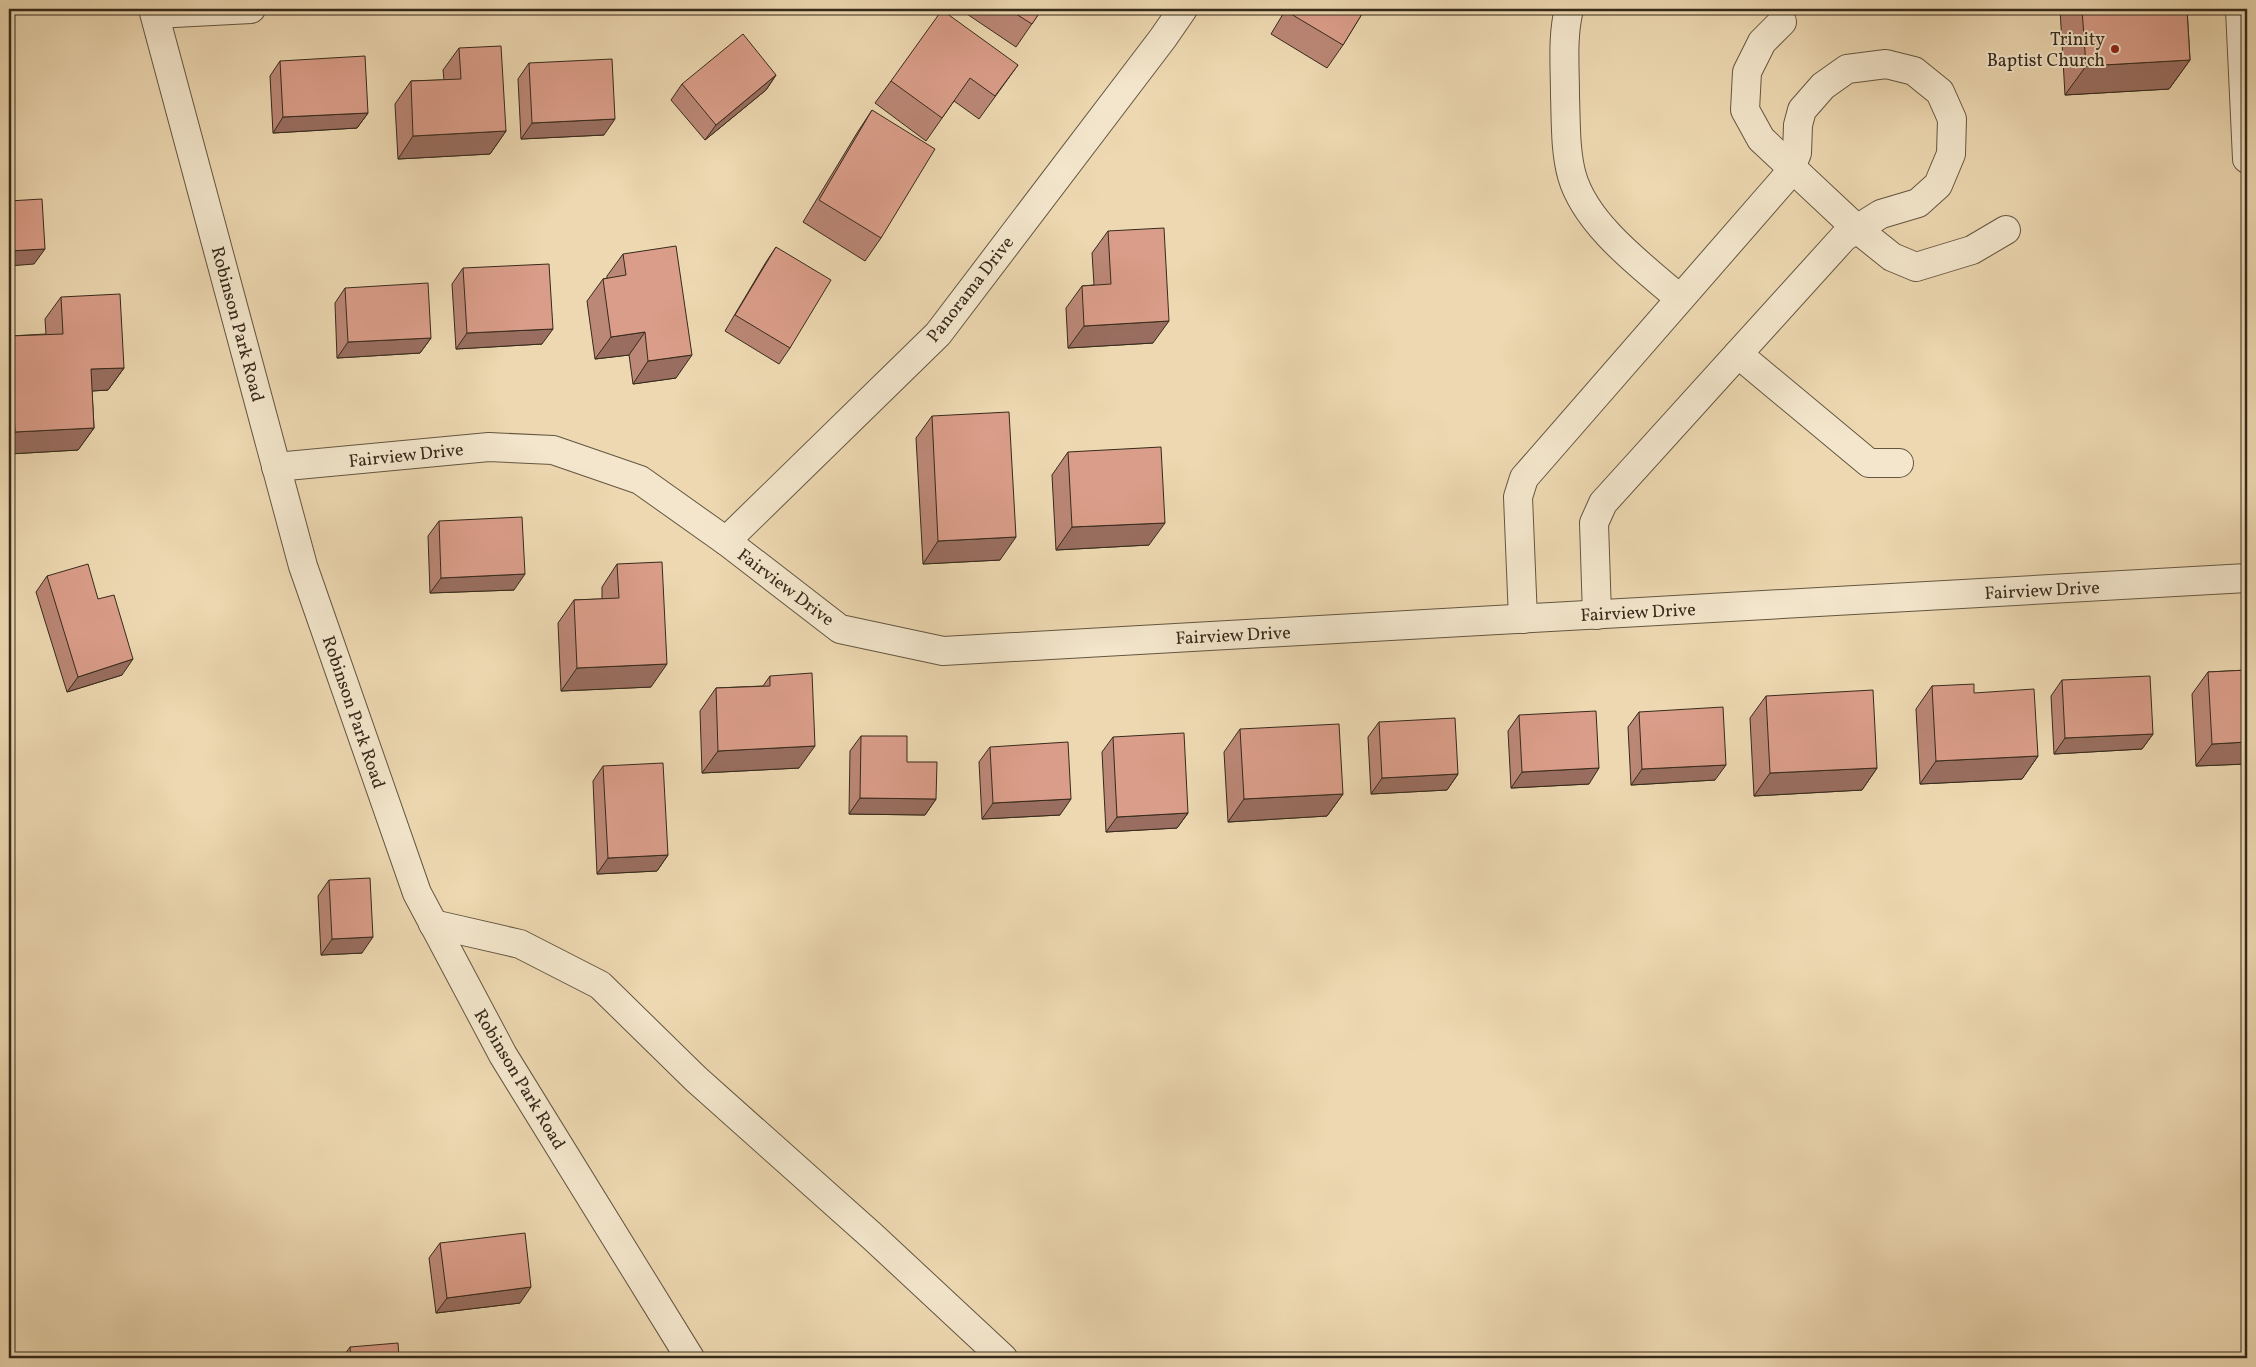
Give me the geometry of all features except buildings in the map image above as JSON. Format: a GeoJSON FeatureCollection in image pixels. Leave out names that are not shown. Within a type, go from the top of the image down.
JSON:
{"type":"FeatureCollection","features":[{"type":"Feature","properties":{"kind":"street"},"geometry":{"type":"LineString","coordinates":[[154,11],[251,9]]}},
{"type":"Feature","properties":{"kind":"street","name":"Panorama Drive"},"geometry":{"type":"LineString","coordinates":[[726,541],[938,334],[1163,38],[1182,9]]}},
{"type":"Feature","properties":{"kind":"street"},"geometry":{"type":"LineString","coordinates":[[1569,9],[1564,29],[1566,127],[1572,176],[1587,207],[1621,247],[1679,298]]}},
{"type":"Feature","properties":{"kind":"street"},"geometry":{"type":"LineString","coordinates":[[2240,9],[2245,66],[2247,159]]}},
{"type":"Feature","properties":{"kind":"street","name":"Robinson Park Road"},"geometry":{"type":"LineString","coordinates":[[154,11],[303,566],[414,884],[433,924],[503,1055],[690,1358]]}},
{"type":"Feature","properties":{"kind":"street"},"geometry":{"type":"LineString","coordinates":[[1782,22],[1762,42],[1747,72],[1745,110],[1761,139],[1857,229],[1892,257],[1916,267],[1972,250],[2006,230]]}},
{"type":"Feature","properties":{"kind":"street"},"geometry":{"type":"LineString","coordinates":[[1523,619],[1518,497],[1524,478],[1788,174],[1797,153],[1798,125],[1802,110],[1823,86],[1847,69],[1886,64],[1914,71],[1940,92],[1952,120],[1951,154],[1938,185],[1918,203],[1881,214],[1844,237],[1603,503],[1594,523],[1597,615]]}},
{"type":"Feature","properties":{"kind":"street"},"geometry":{"type":"LineString","coordinates":[[1738,354],[1869,463],[1899,463]]}},
{"type":"Feature","properties":{"kind":"street","name":"Fairview Drive"},"geometry":{"type":"LineString","coordinates":[[276,467],[489,447],[553,450],[640,480],[726,541],[840,629],[943,651],[2247,578]]}},
{"type":"Feature","properties":{"kind":"street"},"geometry":{"type":"LineString","coordinates":[[433,924],[520,944],[600,985],[696,1079],[872,1236],[1003,1358]]}},
{"type":"Feature","properties":{"kind":"place","name":"Trinity Baptist Church"},"geometry":{"type":"Point","coordinates":[2115,49]}}]}
